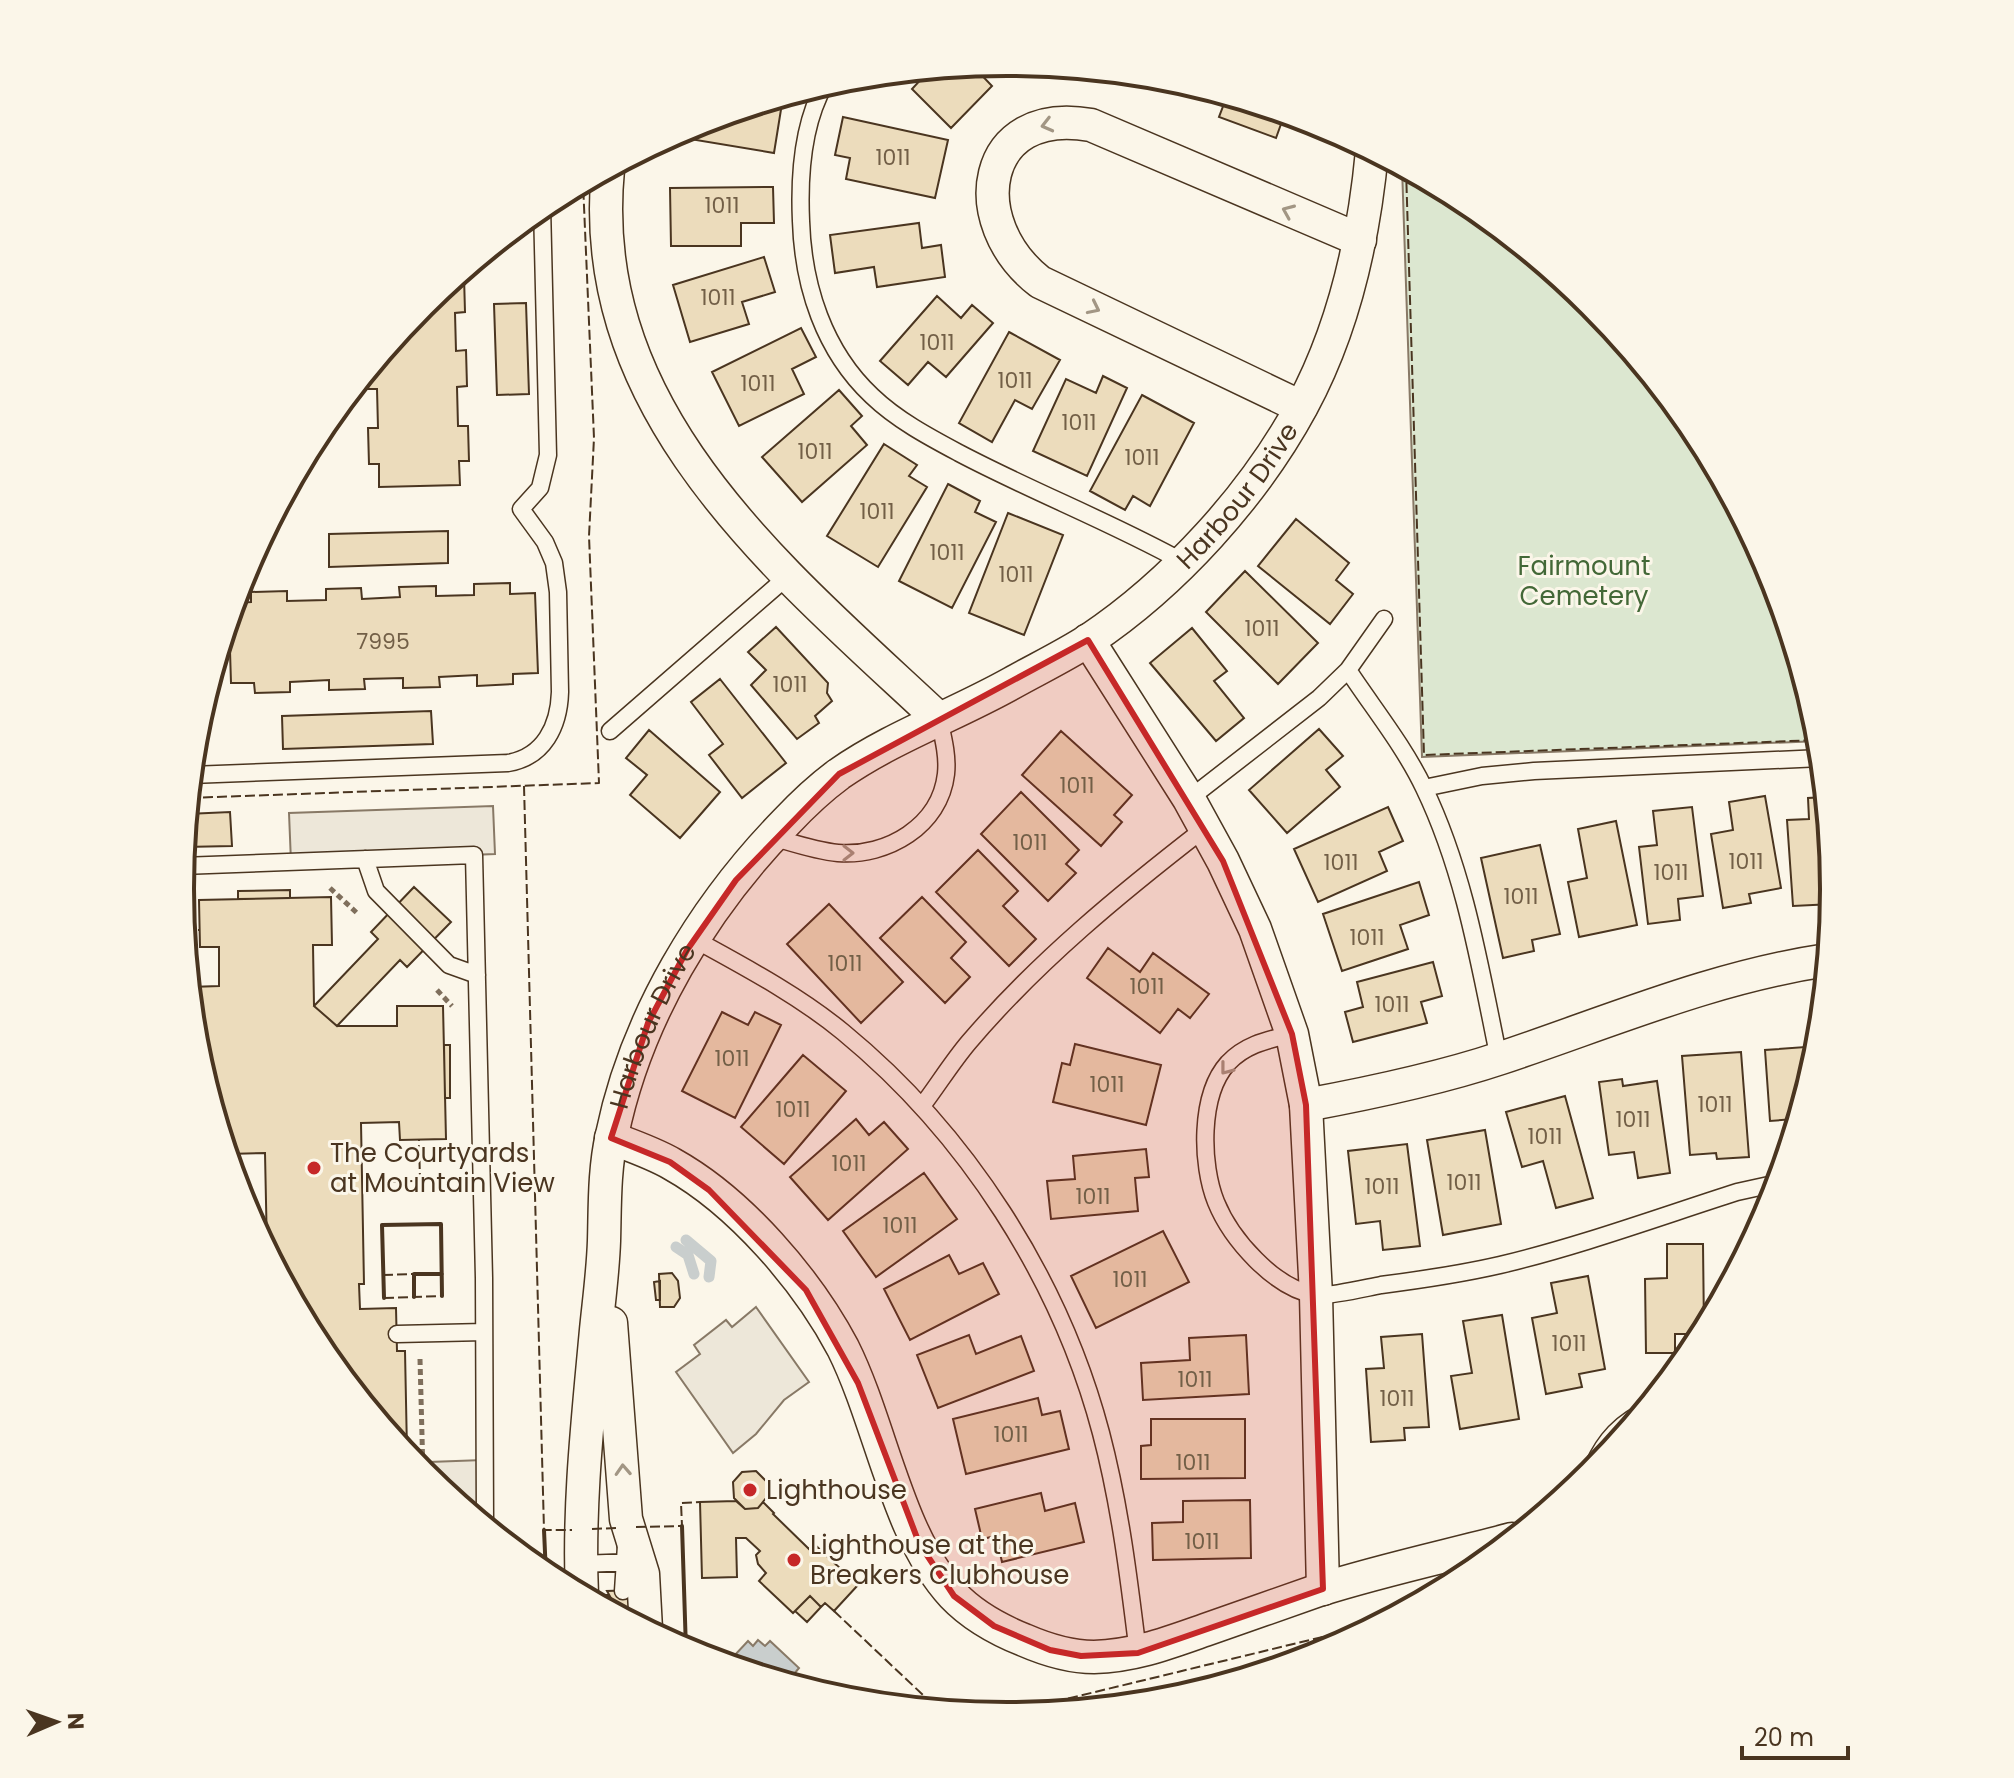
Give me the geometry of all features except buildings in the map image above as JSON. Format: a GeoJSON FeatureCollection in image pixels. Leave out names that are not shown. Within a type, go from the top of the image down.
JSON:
{"type":"FeatureCollection","features":[{"type":"Feature","properties":{"kind":"street"},"geometry":{"type":"LineString","coordinates":[[1301,407],[1040,282],[1023,269],[1010,252],[995,219],[993,184],[999,166],[1005,150],[1036,127],[1052,122],[1091,125],[1360,240]]}},
{"type":"Feature","properties":{"kind":"street","name":"Harbour Drive"},"geometry":{"type":"LineString","coordinates":[[581,1580],[584,1469],[611,1138],[634,1058],[648,1023],[694,939],[772,837],[839,774],[1088,640],[1146,596],[1183,562],[1250,484],[1301,407],[1340,311],[1360,240],[1371,162]]}},
{"type":"Feature","properties":{"kind":"street"},"geometry":{"type":"LineString","coordinates":[[608,181],[611,268],[625,329],[646,383],[671,433],[701,477],[787,577],[939,719]]}},
{"type":"Feature","properties":{"kind":"street"},"geometry":{"type":"LineString","coordinates":[[1088,640],[1205,828],[1250,919],[1292,1034],[1306,1105],[1316,1295],[1323,1589]]}},
{"type":"Feature","properties":{"kind":"street"},"geometry":{"type":"LineString","coordinates":[[1306,1105],[1387,1089],[1499,1059],[1701,988],[1816,962]]}},
{"type":"Feature","properties":{"kind":"street"},"geometry":{"type":"LineString","coordinates":[[611,1138],[670,1162],[709,1190],[754,1230],[806,1290],[842,1348],[854,1374],[929,1563],[954,1596],[994,1626],[1050,1650],[1081,1656],[1138,1653],[1323,1589],[1485,1546]]}},
{"type":"Feature","properties":{"kind":"street","name":"Harbour Drive"},"geometry":{"type":"LineString","coordinates":[[604,1244],[631,1562],[645,1589],[635,1612]]}},
{"type":"Feature","properties":{"kind":"lane"},"geometry":{"type":"LineString","coordinates":[[818,99],[802,165],[801,239],[815,306],[829,341],[849,370],[872,396],[901,419],[945,445],[1008,479],[1139,537],[1183,562]]}},
{"type":"Feature","properties":{"kind":"lane"},"geometry":{"type":"LineString","coordinates":[[202,775],[508,763],[537,751],[552,732],[559,711],[560,692],[557,577],[551,552],[521,509],[540,488],[548,455],[542,222]]}},
{"type":"Feature","properties":{"kind":"lane"},"geometry":{"type":"LineString","coordinates":[[610,731],[787,577]]}},
{"type":"Feature","properties":{"kind":"lane"},"geometry":{"type":"LineString","coordinates":[[1189,799],[1282,729],[1348,670],[1384,619]]}},
{"type":"Feature","properties":{"kind":"lane"},"geometry":{"type":"LineString","coordinates":[[1348,670],[1424,788],[1453,857],[1473,934],[1499,1059]]}},
{"type":"Feature","properties":{"kind":"lane"},"geometry":{"type":"LineString","coordinates":[[772,837],[840,853],[869,852],[910,834],[934,810],[944,789],[947,764],[939,719]]}},
{"type":"Feature","properties":{"kind":"lane"},"geometry":{"type":"LineString","coordinates":[[1424,788],[1502,773],[1809,759]]}},
{"type":"Feature","properties":{"kind":"lane"},"geometry":{"type":"LineString","coordinates":[[922,1106],[968,1043],[1012,995],[1100,911],[1205,828]]}},
{"type":"Feature","properties":{"kind":"lane"},"geometry":{"type":"LineString","coordinates":[[195,866],[474,855],[485,1512]]}},
{"type":"Feature","properties":{"kind":"lane"},"geometry":{"type":"LineString","coordinates":[[365,859],[376,891],[449,965],[477,975]]}},
{"type":"Feature","properties":{"kind":"lane"},"geometry":{"type":"LineString","coordinates":[[694,939],[775,986],[842,1031],[922,1106],[956,1146],[1005,1218],[1050,1298],[1074,1350],[1100,1430],[1127,1565],[1138,1653]]}},
{"type":"Feature","properties":{"kind":"lane"},"geometry":{"type":"LineString","coordinates":[[1292,1034],[1250,1045],[1227,1064],[1211,1091],[1206,1123],[1207,1165],[1216,1202],[1244,1245],[1279,1280],[1316,1295],[1499,1265],[1763,1186]]}},
{"type":"Feature","properties":{"kind":"lane"},"geometry":{"type":"LineString","coordinates":[[397,1334],[484,1332]]}},
{"type":"Feature","properties":{"kind":"lane"},"geometry":{"type":"LineString","coordinates":[[581,1580],[631,1562]]}},
{"type":"Feature","properties":{"kind":"lane"},"geometry":{"type":"LineString","coordinates":[[623,1591],[631,1562]]}},
{"type":"Feature","properties":{"kind":"path"},"geometry":{"type":"LineString","coordinates":[[325,886],[332,888],[364,920]]}},
{"type":"Feature","properties":{"kind":"path"},"geometry":{"type":"LineString","coordinates":[[429,983],[454,1010]]}},
{"type":"Feature","properties":{"kind":"path"},"geometry":{"type":"LineString","coordinates":[[420,1334],[423,1454]]}},
{"type":"Feature","properties":{"kind":"highlighted area"},"geometry":{"type":"Polygon","coordinates":[[[1088,640],[1223,861],[1292,1034],[1306,1105],[1323,1589],[1138,1653],[1081,1656],[1050,1650],[994,1626],[954,1596],[919,1543],[858,1383],[806,1290],[709,1190],[670,1162],[611,1138],[648,1023],[687,950],[736,880],[839,774],[1088,640]]]}},
{"type":"Feature","properties":{"kind":"green space","name":"Fairmount Cemetery"},"geometry":{"type":"Polygon","coordinates":[[[1402,179],[1459,213],[1543,278],[1618,353],[1683,437],[1736,529],[1758,578],[1792,679],[1806,742],[1422,757],[1402,179]]]}},
{"type":"Feature","properties":{"kind":"shaded area"},"geometry":{"type":"Polygon","coordinates":[[[493,806],[495,854],[291,862],[289,813],[493,806]]]}},
{"type":"Feature","properties":{"kind":"shaded area"},"geometry":{"type":"Polygon","coordinates":[[[756,1307],[809,1382],[784,1400],[756,1434],[733,1453],[676,1372],[700,1354],[694,1345],[726,1320],[732,1327],[756,1307]]]}},
{"type":"Feature","properties":{"kind":"shaded area"},"geometry":{"type":"Polygon","coordinates":[[[483,1460],[485,1511],[471,1500],[430,1462],[483,1460]]]}},
{"type":"Feature","properties":{"kind":"shaded area"},"geometry":{"type":"Polygon","coordinates":[[[758,1640],[765,1646],[770,1641],[799,1668],[795,1673],[735,1655],[748,1641],[753,1646],[758,1640]]]}},
{"type":"Feature","properties":{"kind":"waterway"},"geometry":{"type":"LineString","coordinates":[[686,1240],[711,1261],[709,1277]]}},
{"type":"Feature","properties":{"kind":"waterway"},"geometry":{"type":"LineString","coordinates":[[676,1247],[688,1255],[694,1274]]}},
{"type":"Feature","properties":{"kind":"fence"},"geometry":{"type":"LineString","coordinates":[[1406,181],[1424,755],[1806,741]]}},
{"type":"Feature","properties":{"kind":"fence"},"geometry":{"type":"LineString","coordinates":[[200,798],[599,783],[589,536],[594,438],[584,196]]}},
{"type":"Feature","properties":{"kind":"fence"},"geometry":{"type":"LineString","coordinates":[[524,786],[544,1530],[572,1530]]}},
{"type":"Feature","properties":{"kind":"fence"},"geometry":{"type":"LineString","coordinates":[[362,1182],[420,1181],[419,1140]]}},
{"type":"Feature","properties":{"kind":"fence"},"geometry":{"type":"LineString","coordinates":[[383,1275],[414,1274]]}},
{"type":"Feature","properties":{"kind":"fence"},"geometry":{"type":"LineString","coordinates":[[384,1298],[442,1296]]}},
{"type":"Feature","properties":{"kind":"fence"},"geometry":{"type":"LineString","coordinates":[[636,1527],[682,1526],[681,1503],[700,1502]]}},
{"type":"Feature","properties":{"kind":"fence"},"geometry":{"type":"LineString","coordinates":[[592,1529],[616,1528]]}},
{"type":"Feature","properties":{"kind":"fence"},"geometry":{"type":"LineString","coordinates":[[834,1611],[923,1697]]}},
{"type":"Feature","properties":{"kind":"fence"},"geometry":{"type":"LineString","coordinates":[[1063,1700],[1328,1636]]}},
{"type":"Feature","properties":{"kind":"wall"},"geometry":{"type":"LineString","coordinates":[[384,1298],[382,1225],[441,1224],[442,1296]]}},
{"type":"Feature","properties":{"kind":"wall"},"geometry":{"type":"LineString","coordinates":[[414,1297],[414,1274],[442,1274]]}},
{"type":"Feature","properties":{"kind":"wall"},"geometry":{"type":"LineString","coordinates":[[682,1526],[686,1635]]}},
{"type":"Feature","properties":{"kind":"wall"},"geometry":{"type":"LineString","coordinates":[[544,1530],[545,1558]]}},
{"type":"Feature","properties":{"kind":"place","name":"The Courtyards at Mountain View"},"geometry":{"type":"Point","coordinates":[314,1168]}},
{"type":"Feature","properties":{"kind":"place","name":"Lighthouse"},"geometry":{"type":"Point","coordinates":[750,1490]}},
{"type":"Feature","properties":{"kind":"place","name":"Lighthouse at the Breakers Clubhouse"},"geometry":{"type":"Point","coordinates":[794,1560]}}]}
